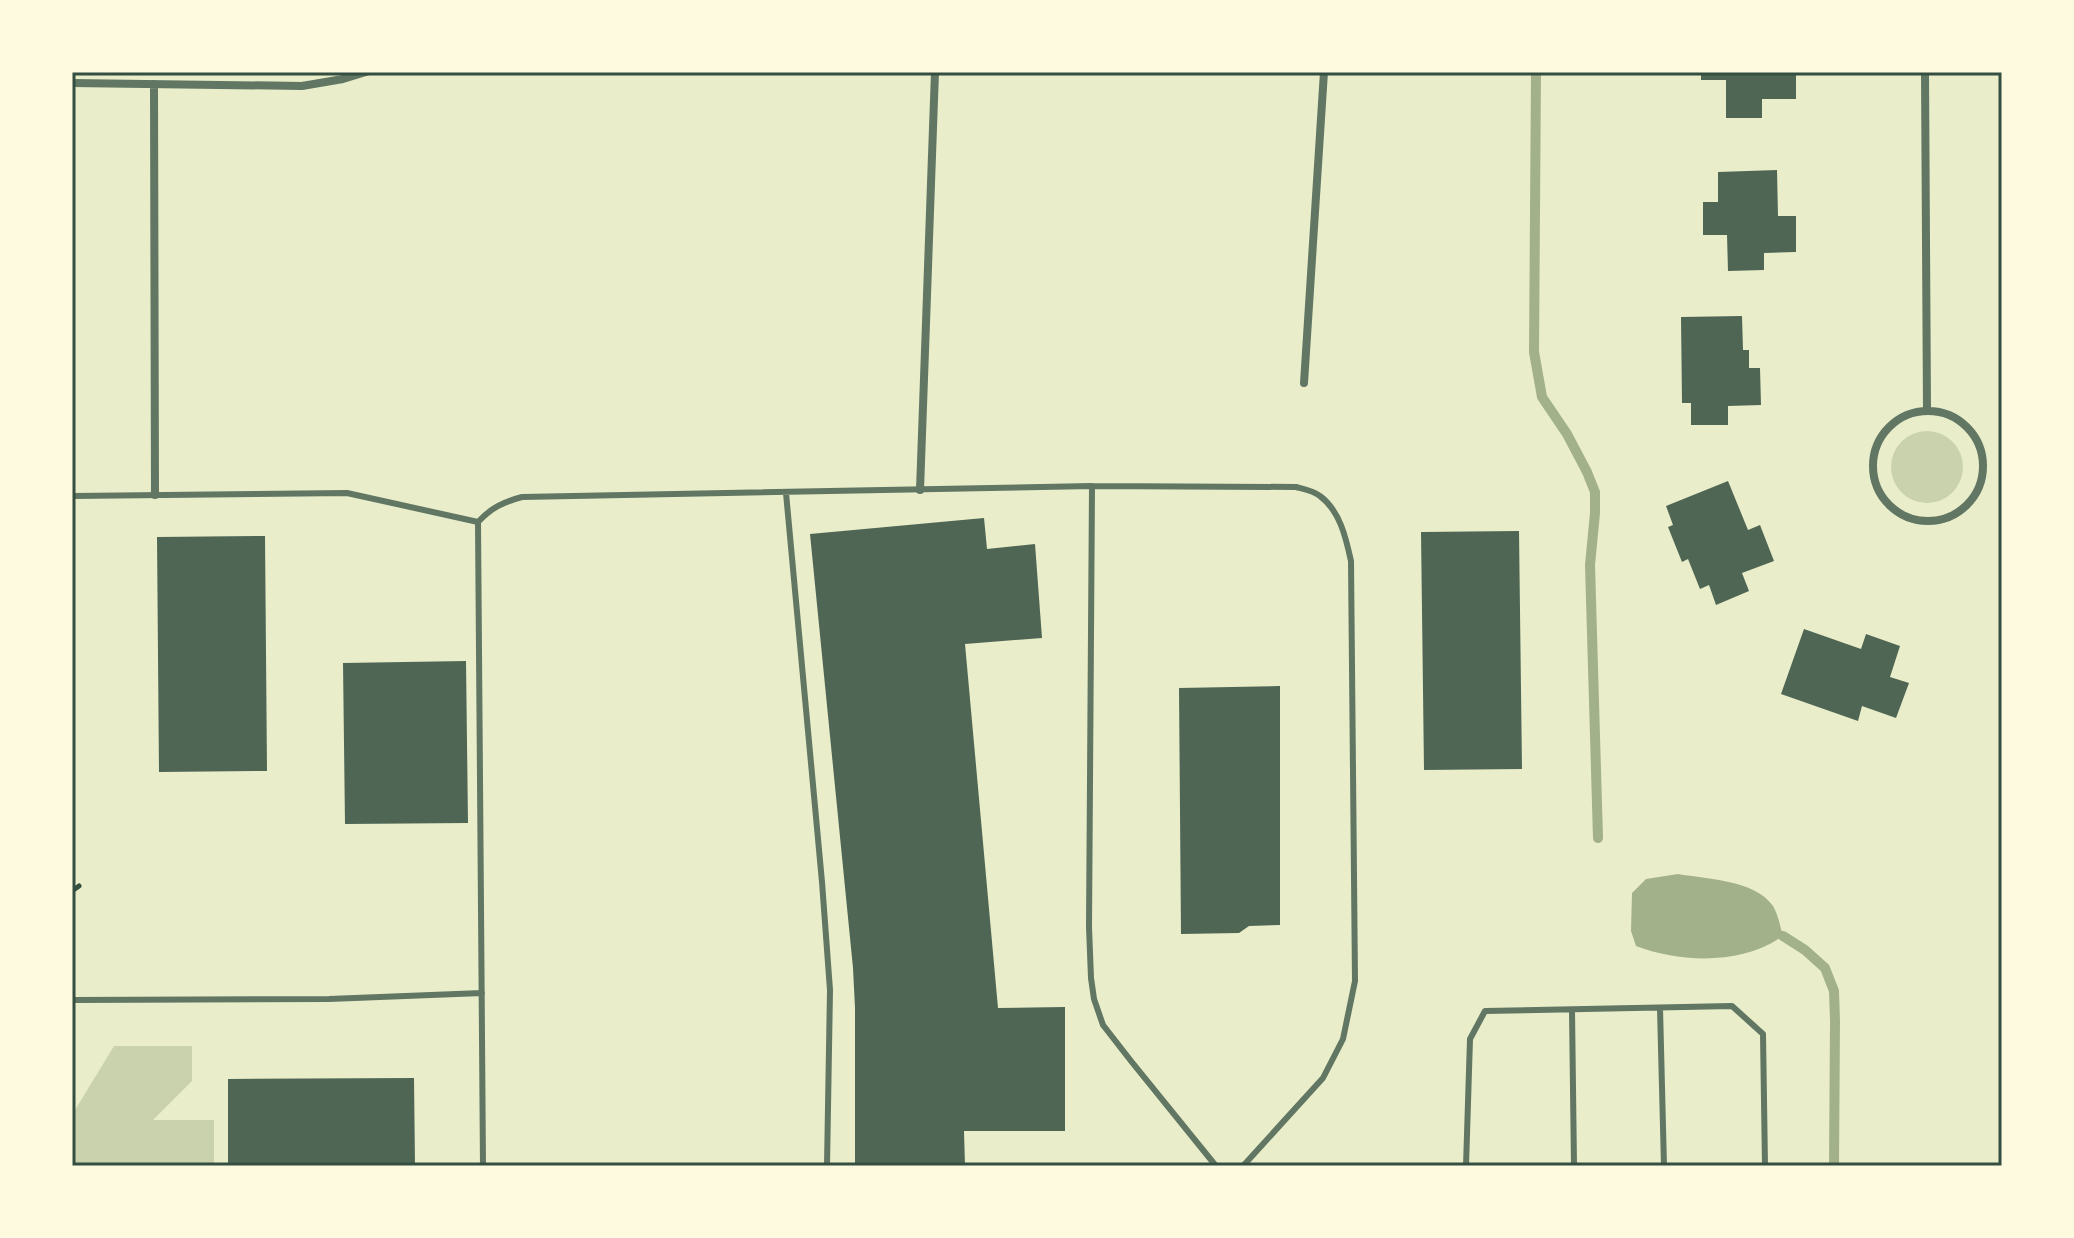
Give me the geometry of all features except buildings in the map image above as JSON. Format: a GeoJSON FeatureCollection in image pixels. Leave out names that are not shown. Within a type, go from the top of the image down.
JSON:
{"type":"FeatureCollection","features":[{"type":"Feature","properties":{"kind":"street"},"geometry":{"type":"LineString","coordinates":[[72,83],[302,86],[366,72]]}},
{"type":"Feature","properties":{"kind":"street"},"geometry":{"type":"LineString","coordinates":[[920,490],[935,72]]}},
{"type":"Feature","properties":{"kind":"street"},"geometry":{"type":"LineString","coordinates":[[1304,383],[1324,72]]}},
{"type":"Feature","properties":{"kind":"street"},"geometry":{"type":"LineString","coordinates":[[1925,72],[1927,410]]}},
{"type":"Feature","properties":{"kind":"street"},"geometry":{"type":"LineString","coordinates":[[154,84],[155,495]]}},
{"type":"Feature","properties":{"kind":"street"},"geometry":{"type":"LineString","coordinates":[[1927,410],[1951,414],[1970,429],[1982,450],[1984,474],[1979,491],[1969,505],[1955,515],[1929,522],[1904,516],[1893,509],[1884,500],[1873,474],[1876,446],[1884,433],[1895,421],[1910,413],[1927,410]]}},
{"type":"Feature","properties":{"kind":"lane"},"geometry":{"type":"LineString","coordinates":[[1092,486],[1089,927],[1094,999],[1103,1025],[1216,1166]]}},
{"type":"Feature","properties":{"kind":"lane"},"geometry":{"type":"LineString","coordinates":[[483,1166],[478,522],[488,511],[502,502],[522,497],[1092,486],[1296,487],[1320,495],[1336,515],[1351,561],[1355,981],[1343,1039],[1323,1078],[1243,1166]]}},
{"type":"Feature","properties":{"kind":"lane"},"geometry":{"type":"LineString","coordinates":[[72,496],[347,493],[478,522]]}},
{"type":"Feature","properties":{"kind":"lane"},"geometry":{"type":"LineString","coordinates":[[786,493],[830,990],[827,1166]]}},
{"type":"Feature","properties":{"kind":"lane"},"geometry":{"type":"LineString","coordinates":[[72,1000],[329,999],[482,993]]}},
{"type":"Feature","properties":{"kind":"lane"},"geometry":{"type":"LineString","coordinates":[[1466,1166],[1470,1039],[1485,1011],[1732,1006],[1763,1034],[1765,1166]]}},
{"type":"Feature","properties":{"kind":"lane"},"geometry":{"type":"LineString","coordinates":[[1660,1008],[1664,1166]]}},
{"type":"Feature","properties":{"kind":"lane"},"geometry":{"type":"LineString","coordinates":[[1572,1010],[1574,1166]]}},
{"type":"Feature","properties":{"kind":"path"},"geometry":{"type":"LineString","coordinates":[[72,891],[79,886]]}},
{"type":"Feature","properties":{"kind":"shaded area"},"geometry":{"type":"Polygon","coordinates":[[[1934,431],[1953,441],[1961,453],[1961,481],[1953,493],[1941,501],[1920,503],[1901,493],[1893,481],[1891,460],[1901,441],[1913,433],[1934,431]]]}},
{"type":"Feature","properties":{"kind":"shaded area"},"geometry":{"type":"Polygon","coordinates":[[[1678,874],[1730,882],[1755,891],[1773,906],[1783,936],[1749,952],[1711,958],[1672,956],[1636,946],[1631,931],[1632,893],[1646,879],[1678,874]]]}},
{"type":"Feature","properties":{"kind":"shaded area"},"geometry":{"type":"Polygon","coordinates":[[[114,1046],[192,1046],[192,1081],[153,1120],[214,1120],[214,1166],[72,1166],[72,1115],[114,1046]]]}},
{"type":"Feature","properties":{"kind":"waterway"},"geometry":{"type":"LineString","coordinates":[[1536,72],[1534,352],[1542,397],[1567,434],[1595,492],[1590,565],[1598,838]]}},
{"type":"Feature","properties":{"kind":"waterway"},"geometry":{"type":"LineString","coordinates":[[1783,936],[1825,968],[1834,991],[1834,1166]]}}]}
